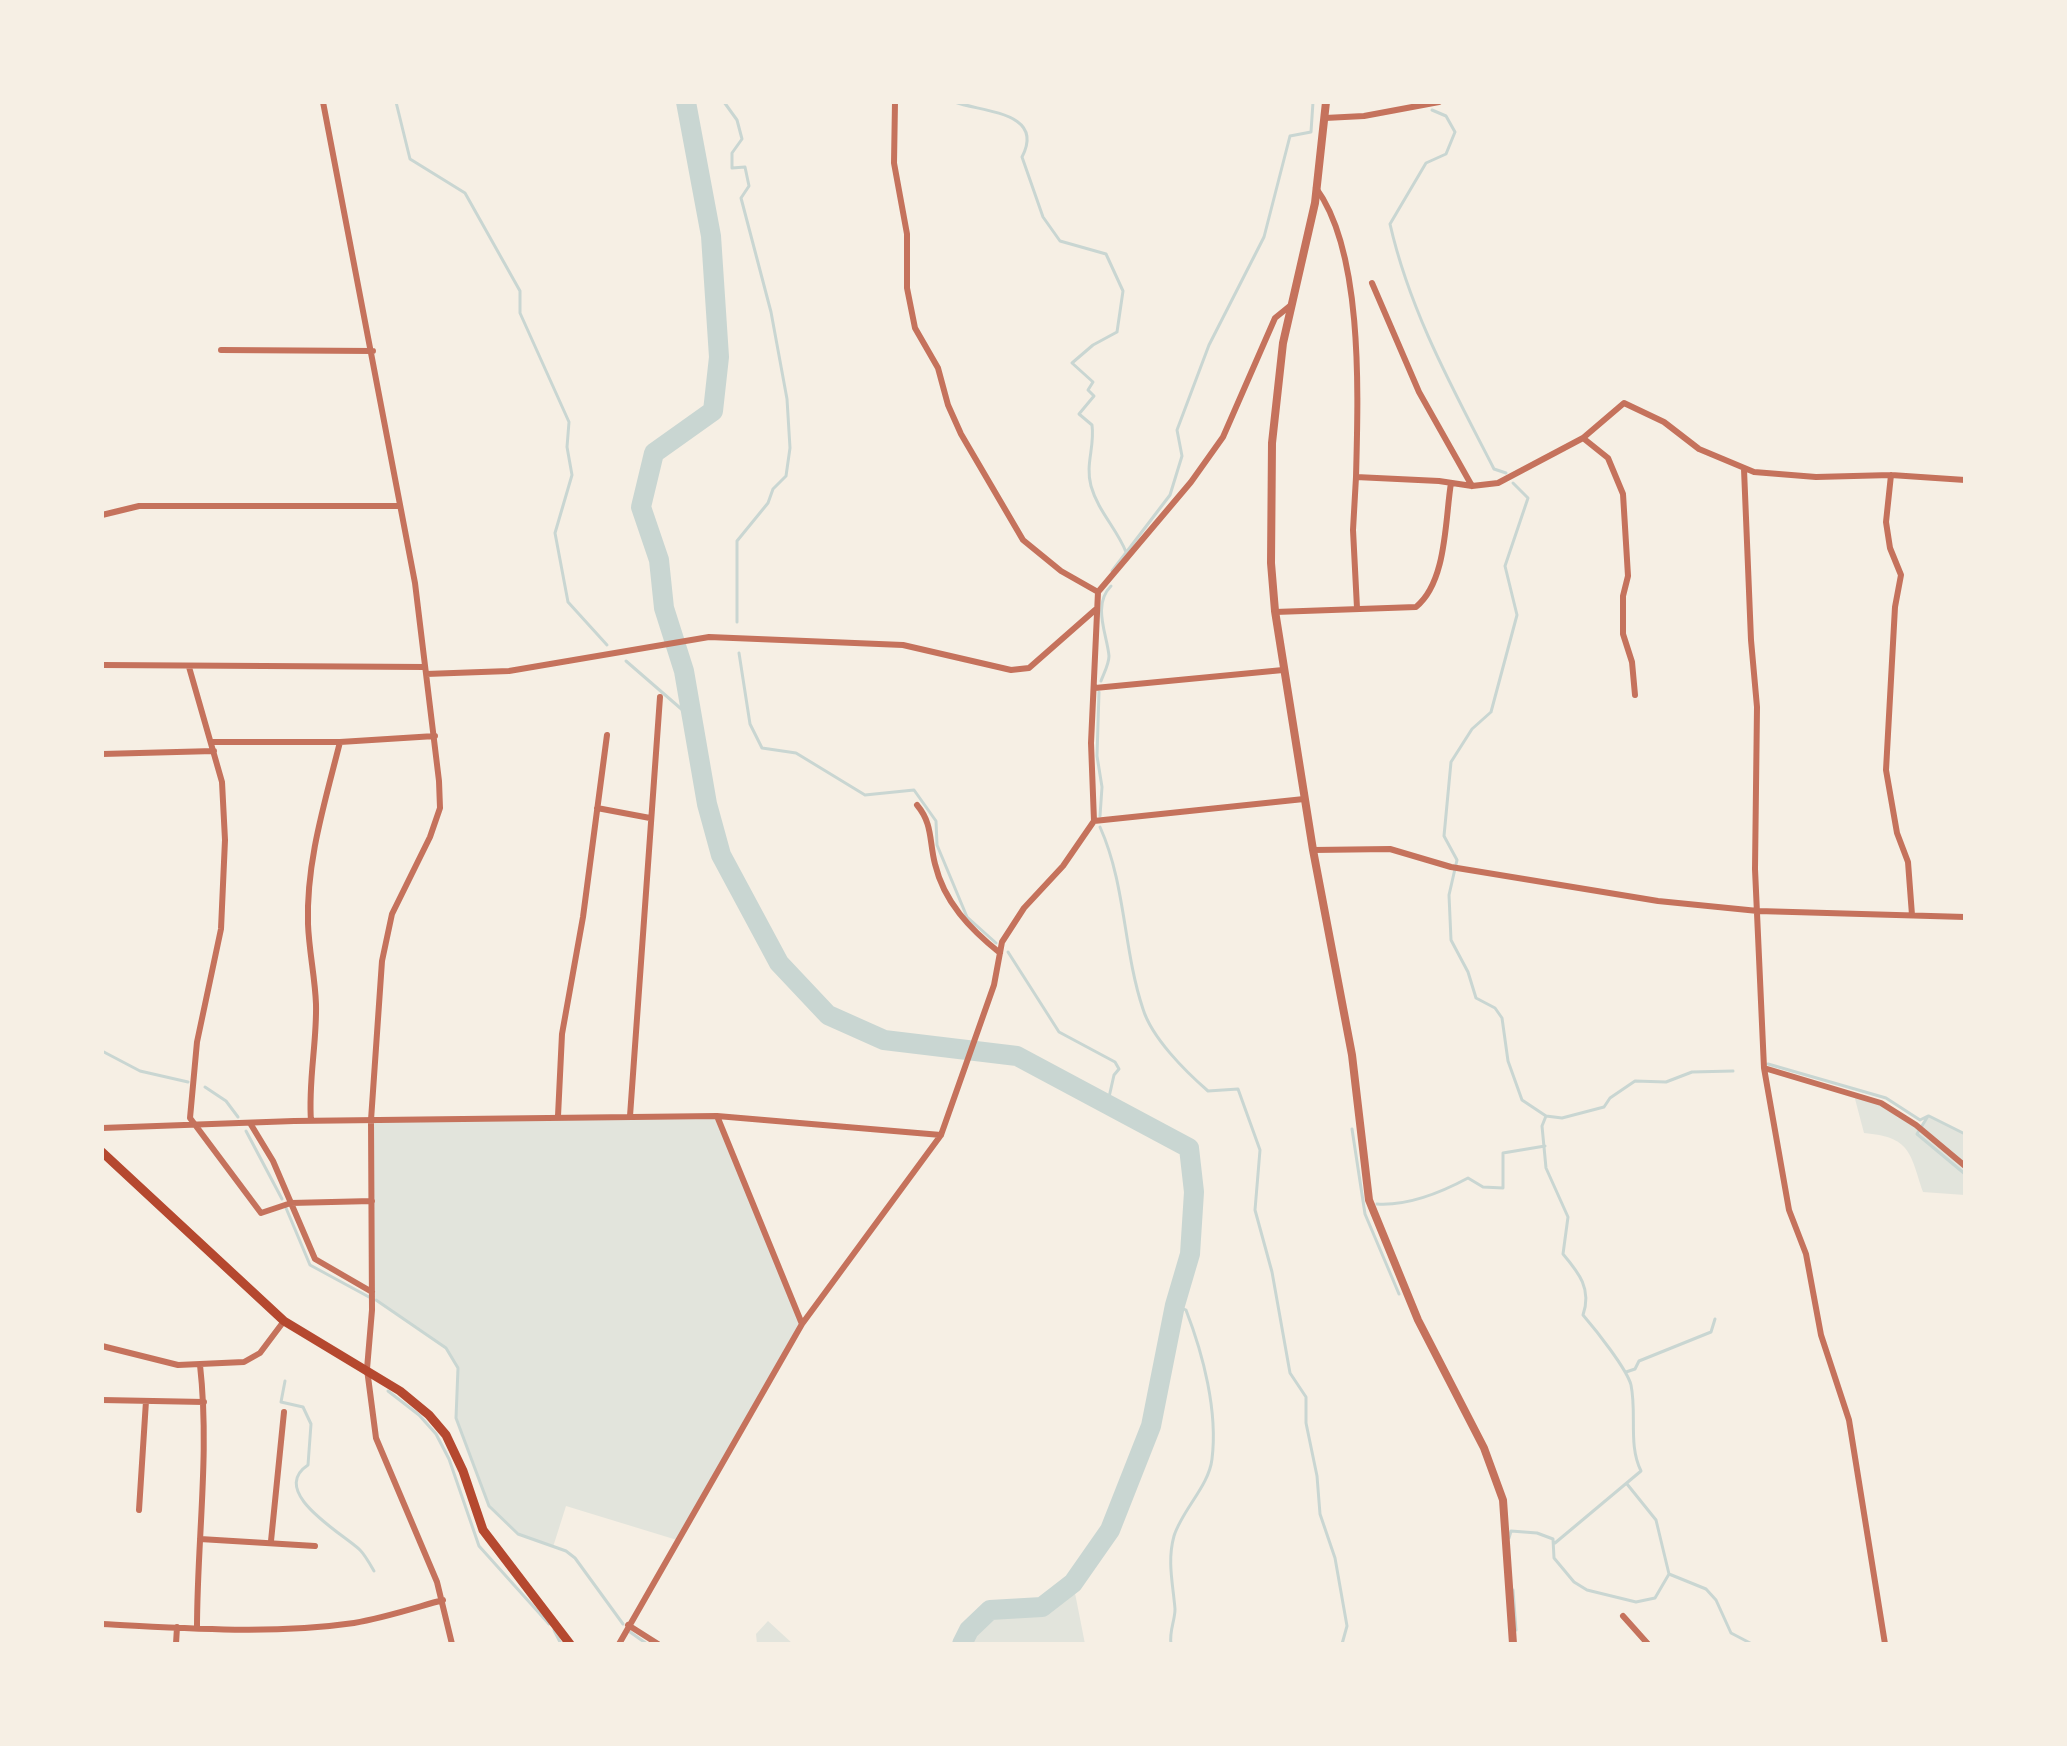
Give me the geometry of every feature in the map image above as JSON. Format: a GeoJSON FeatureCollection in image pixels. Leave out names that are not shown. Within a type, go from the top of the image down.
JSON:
{"type":"FeatureCollection","features":[{"type":"Feature","properties":{"kind":"main road"},"geometry":{"type":"LineString","coordinates":[[102,1152],[284,1321],[367,1369],[429,1415],[446,1435],[463,1471],[483,1530],[570,1644]]}},
{"type":"Feature","properties":{"kind":"street"},"geometry":{"type":"LineString","coordinates":[[323,102],[415,583],[435,736],[440,808],[430,837],[392,914],[387,933],[371,1120],[372,1310],[367,1369],[376,1438],[443,1600],[452,1644]]}},
{"type":"Feature","properties":{"kind":"street"},"geometry":{"type":"LineString","coordinates":[[895,102],[894,163],[907,234],[907,288],[915,328],[938,368],[948,405],[961,434],[1023,540],[1061,571],[1098,592]]}},
{"type":"Feature","properties":{"kind":"street"},"geometry":{"type":"LineString","coordinates":[[1326,102],[1316,188],[1283,343],[1272,443],[1271,563],[1275,612],[1304,799],[1352,1055],[1369,1200],[1418,1320],[1484,1448],[1503,1500],[1513,1644]]}},
{"type":"Feature","properties":{"kind":"street"},"geometry":{"type":"LineString","coordinates":[[1325,118],[1364,116],[1439,102]]}},
{"type":"Feature","properties":{"kind":"street"},"geometry":{"type":"LineString","coordinates":[[1316,188],[1328,203],[1338,231],[1348,280],[1358,378],[1353,530],[1357,608]]}},
{"type":"Feature","properties":{"kind":"street"},"geometry":{"type":"LineString","coordinates":[[1372,283],[1419,392],[1472,486]]}},
{"type":"Feature","properties":{"kind":"street"},"geometry":{"type":"LineString","coordinates":[[619,1644],[802,1324],[941,1135],[966,1073],[1002,942],[1024,908],[1063,866],[1094,821],[1091,743],[1098,592],[1191,482],[1223,437],[1275,318],[1291,305]]}},
{"type":"Feature","properties":{"kind":"street"},"geometry":{"type":"LineString","coordinates":[[221,350],[373,351]]}},
{"type":"Feature","properties":{"kind":"street"},"geometry":{"type":"LineString","coordinates":[[1356,477],[1472,486],[1498,483],[1583,438],[1624,403],[1664,422],[1699,449],[1744,469],[1816,477],[1891,475],[1965,480]]}},
{"type":"Feature","properties":{"kind":"street"},"geometry":{"type":"LineString","coordinates":[[1583,438],[1608,458],[1623,494],[1628,576],[1623,596],[1623,634],[1632,662],[1635,695]]}},
{"type":"Feature","properties":{"kind":"street"},"geometry":{"type":"LineString","coordinates":[[1744,469],[1757,707],[1758,911],[1764,1068],[1789,1210],[1812,1276],[1821,1335],[1849,1420],[1885,1644]]}},
{"type":"Feature","properties":{"kind":"street"},"geometry":{"type":"LineString","coordinates":[[1891,475],[1886,522],[1890,548],[1901,575],[1895,607],[1886,770],[1897,833],[1908,862],[1912,915]]}},
{"type":"Feature","properties":{"kind":"street"},"geometry":{"type":"LineString","coordinates":[[1275,612],[1416,607],[1438,566],[1451,483]]}},
{"type":"Feature","properties":{"kind":"street"},"geometry":{"type":"LineString","coordinates":[[102,515],[139,506],[400,506]]}},
{"type":"Feature","properties":{"kind":"street"},"geometry":{"type":"LineString","coordinates":[[102,665],[509,671],[709,637],[903,645],[1011,670],[1029,668],[1095,610]]}},
{"type":"Feature","properties":{"kind":"street"},"geometry":{"type":"LineString","coordinates":[[189,667],[222,782],[225,812],[223,909],[197,1042],[189,1111],[195,1126],[261,1213],[291,1203],[372,1201]]}},
{"type":"Feature","properties":{"kind":"street"},"geometry":{"type":"LineString","coordinates":[[1095,688],[1283,670]]}},
{"type":"Feature","properties":{"kind":"street"},"geometry":{"type":"LineString","coordinates":[[630,1116],[660,697]]}},
{"type":"Feature","properties":{"kind":"street"},"geometry":{"type":"LineString","coordinates":[[558,1116],[562,1034],[583,917],[607,735]]}},
{"type":"Feature","properties":{"kind":"street"},"geometry":{"type":"LineString","coordinates":[[211,742],[340,742],[435,736]]}},
{"type":"Feature","properties":{"kind":"street"},"geometry":{"type":"LineString","coordinates":[[311,1121],[309,1072],[316,1006],[308,924],[309,885],[316,838],[340,742]]}},
{"type":"Feature","properties":{"kind":"street"},"geometry":{"type":"LineString","coordinates":[[102,754],[214,751]]}},
{"type":"Feature","properties":{"kind":"street"},"geometry":{"type":"LineString","coordinates":[[1094,821],[1304,799]]}},
{"type":"Feature","properties":{"kind":"street"},"geometry":{"type":"LineString","coordinates":[[917,805],[929,820],[934,860],[946,892],[965,923],[1000,953]]}},
{"type":"Feature","properties":{"kind":"street"},"geometry":{"type":"LineString","coordinates":[[597,808],[650,818]]}},
{"type":"Feature","properties":{"kind":"street"},"geometry":{"type":"LineString","coordinates":[[1313,850],[1390,849],[1454,867],[1658,901],[1758,911],[1965,917]]}},
{"type":"Feature","properties":{"kind":"street"},"geometry":{"type":"LineString","coordinates":[[1764,1068],[1881,1103],[1916,1125],[1965,1166]]}},
{"type":"Feature","properties":{"kind":"street"},"geometry":{"type":"LineString","coordinates":[[102,1128],[558,1116],[717,1116],[941,1135]]}},
{"type":"Feature","properties":{"kind":"street"},"geometry":{"type":"LineString","coordinates":[[717,1116],[802,1324]]}},
{"type":"Feature","properties":{"kind":"street"},"geometry":{"type":"LineString","coordinates":[[250,1123],[291,1203],[315,1259],[372,1292]]}},
{"type":"Feature","properties":{"kind":"street"},"geometry":{"type":"LineString","coordinates":[[102,1346],[124,1349],[168,1363],[200,1365],[252,1359],[284,1321]]}},
{"type":"Feature","properties":{"kind":"street"},"geometry":{"type":"LineString","coordinates":[[197,1628],[204,1402],[200,1365]]}},
{"type":"Feature","properties":{"kind":"street"},"geometry":{"type":"LineString","coordinates":[[102,1400],[204,1402]]}},
{"type":"Feature","properties":{"kind":"street"},"geometry":{"type":"LineString","coordinates":[[139,1510],[146,1401]]}},
{"type":"Feature","properties":{"kind":"street"},"geometry":{"type":"LineString","coordinates":[[271,1541],[284,1412]]}},
{"type":"Feature","properties":{"kind":"street"},"geometry":{"type":"LineString","coordinates":[[200,1539],[315,1546]]}},
{"type":"Feature","properties":{"kind":"street"},"geometry":{"type":"LineString","coordinates":[[102,1624],[197,1628],[354,1623],[443,1600]]}},
{"type":"Feature","properties":{"kind":"street"},"geometry":{"type":"LineString","coordinates":[[1623,1616],[1648,1644]]}},
{"type":"Feature","properties":{"kind":"street"},"geometry":{"type":"LineString","coordinates":[[628,1625],[658,1644]]}},
{"type":"Feature","properties":{"kind":"street"},"geometry":{"type":"LineString","coordinates":[[176,1644],[177,1627]]}},
{"type":"Feature","properties":{"kind":"shaded area"},"geometry":{"type":"Polygon","coordinates":[[[1854,1095],[1881,1103],[1921,1128],[1928,1116],[1965,1134],[1965,1195],[1923,1192],[1906,1149],[1891,1138],[1864,1133],[1854,1095]]]}},
{"type":"Feature","properties":{"kind":"shaded area"},"geometry":{"type":"Polygon","coordinates":[[[717,1116],[802,1324],[677,1540],[566,1506],[553,1547],[518,1534],[489,1506],[456,1418],[457,1368],[446,1348],[376,1300],[372,1292],[371,1121],[717,1116]]]}},
{"type":"Feature","properties":{"kind":"shaded area"},"geometry":{"type":"Polygon","coordinates":[[[1073,1583],[1085,1644],[962,1644],[969,1630],[990,1610],[1042,1607],[1073,1583]]]}},
{"type":"Feature","properties":{"kind":"shaded area"},"geometry":{"type":"Polygon","coordinates":[[[768,1621],[793,1644],[757,1644],[756,1634],[768,1621]]]}},
{"type":"Feature","properties":{"kind":"waterway"},"geometry":{"type":"LineString","coordinates":[[396,102],[410,159],[465,193],[520,291],[520,313],[569,422],[567,447],[572,475],[555,533],[568,602],[607,645]]}},
{"type":"Feature","properties":{"kind":"waterway"},"geometry":{"type":"LineString","coordinates":[[686,102],[711,236],[719,357],[713,411],[654,453],[641,507],[659,560],[664,608],[684,671],[707,804],[721,855],[779,963],[828,1015],[884,1040],[1017,1056],[1189,1148],[1194,1192],[1190,1254],[1175,1305],[1151,1426],[1110,1530],[1073,1583],[1042,1607],[990,1610],[969,1630],[962,1644]]}},
{"type":"Feature","properties":{"kind":"waterway"},"geometry":{"type":"LineString","coordinates":[[724,102],[737,120],[742,139],[732,153],[732,168],[745,167],[749,186],[741,198],[771,312],[787,399],[790,448],[786,476],[773,489],[768,503],[737,541],[737,622]]}},
{"type":"Feature","properties":{"kind":"waterway"},"geometry":{"type":"LineString","coordinates":[[955,102],[1018,122],[1025,130],[1027,142],[1022,157],[1043,217],[1060,241],[1106,254],[1123,291],[1117,332],[1093,345],[1072,363],[1093,382],[1088,390],[1094,396],[1079,414],[1092,425],[1091,486],[1126,552]]}},
{"type":"Feature","properties":{"kind":"waterway"},"geometry":{"type":"LineString","coordinates":[[1112,571],[1170,495],[1182,456],[1177,430],[1209,345],[1264,237],[1290,136],[1311,132],[1313,102]]}},
{"type":"Feature","properties":{"kind":"waterway"},"geometry":{"type":"LineString","coordinates":[[1432,110],[1446,116],[1455,132],[1446,154],[1426,163],[1390,224],[1409,288],[1434,350],[1494,469],[1506,473]]}},
{"type":"Feature","properties":{"kind":"waterway"},"geometry":{"type":"LineString","coordinates":[[1513,483],[1528,498],[1505,566],[1517,615],[1491,712],[1472,729],[1451,762],[1444,836],[1457,860],[1449,895],[1451,940],[1468,972],[1476,998],[1495,1008],[1502,1018],[1508,1061],[1522,1100],[1546,1116],[1562,1118],[1604,1107],[1610,1098],[1635,1081],[1666,1082],[1692,1072],[1733,1071]]}},
{"type":"Feature","properties":{"kind":"waterway"},"geometry":{"type":"LineString","coordinates":[[1101,681],[1109,656],[1101,611],[1105,594],[1111,586]]}},
{"type":"Feature","properties":{"kind":"waterway"},"geometry":{"type":"LineString","coordinates":[[739,653],[750,724],[762,748],[796,753],[865,795],[914,790],[936,821],[937,845],[967,917],[996,943]]}},
{"type":"Feature","properties":{"kind":"waterway"},"geometry":{"type":"LineString","coordinates":[[626,661],[694,720]]}},
{"type":"Feature","properties":{"kind":"waterway"},"geometry":{"type":"LineString","coordinates":[[1099,692],[1097,756],[1102,787],[1100,816]]}},
{"type":"Feature","properties":{"kind":"waterway"},"geometry":{"type":"LineString","coordinates":[[1100,827],[1115,871],[1136,986],[1147,1020],[1170,1053],[1208,1091],[1238,1089],[1260,1150],[1255,1210],[1272,1272],[1290,1373],[1306,1397],[1306,1423],[1317,1476],[1320,1514],[1335,1558],[1347,1626],[1342,1644]]}},
{"type":"Feature","properties":{"kind":"waterway"},"geometry":{"type":"LineString","coordinates":[[1008,952],[1059,1032],[1115,1062],[1119,1069],[1114,1075],[1107,1106]]}},
{"type":"Feature","properties":{"kind":"waterway"},"geometry":{"type":"LineString","coordinates":[[102,1051],[140,1071],[188,1082]]}},
{"type":"Feature","properties":{"kind":"waterway"},"geometry":{"type":"LineString","coordinates":[[1768,1064],[1886,1098],[1920,1120],[1928,1116],[1917,1134],[1965,1174]]}},
{"type":"Feature","properties":{"kind":"waterway"},"geometry":{"type":"LineString","coordinates":[[205,1087],[226,1101],[238,1117]]}},
{"type":"Feature","properties":{"kind":"waterway"},"geometry":{"type":"LineString","coordinates":[[1546,1116],[1542,1126],[1546,1168],[1568,1217],[1563,1254],[1585,1289],[1583,1315],[1617,1360],[1631,1385],[1635,1451],[1641,1471],[1555,1543]]}},
{"type":"Feature","properties":{"kind":"waterway"},"geometry":{"type":"LineString","coordinates":[[1929,1116],[1965,1134]]}},
{"type":"Feature","properties":{"kind":"waterway"},"geometry":{"type":"LineString","coordinates":[[1352,1129],[1365,1214],[1399,1294]]}},
{"type":"Feature","properties":{"kind":"waterway"},"geometry":{"type":"LineString","coordinates":[[246,1131],[282,1199]]}},
{"type":"Feature","properties":{"kind":"waterway"},"geometry":{"type":"LineString","coordinates":[[1377,1204],[1401,1203],[1424,1197],[1468,1178],[1483,1187],[1503,1188],[1503,1153],[1545,1146]]}},
{"type":"Feature","properties":{"kind":"waterway"},"geometry":{"type":"LineString","coordinates":[[286,1208],[310,1265],[369,1297]]}},
{"type":"Feature","properties":{"kind":"waterway"},"geometry":{"type":"LineString","coordinates":[[376,1300],[446,1348],[458,1368],[456,1418],[489,1506],[518,1534],[566,1551],[575,1558],[623,1624]]}},
{"type":"Feature","properties":{"kind":"waterway"},"geometry":{"type":"LineString","coordinates":[[1171,1644],[1175,1609],[1172,1545],[1178,1526],[1210,1469],[1213,1441],[1211,1402],[1198,1345],[1186,1310],[1175,1305]]}},
{"type":"Feature","properties":{"kind":"waterway"},"geometry":{"type":"LineString","coordinates":[[1626,1372],[1635,1369],[1639,1361],[1711,1332],[1715,1319]]}},
{"type":"Feature","properties":{"kind":"waterway"},"geometry":{"type":"LineString","coordinates":[[285,1381],[281,1402],[303,1407],[311,1424],[308,1465],[298,1476],[297,1488],[302,1500],[326,1524],[360,1550],[374,1571]]}},
{"type":"Feature","properties":{"kind":"waterway"},"geometry":{"type":"LineString","coordinates":[[388,1391],[419,1415],[436,1434],[449,1459],[479,1546],[549,1624]]}},
{"type":"Feature","properties":{"kind":"waterway"},"geometry":{"type":"LineString","coordinates":[[1627,1484],[1656,1520],[1669,1574],[1706,1589],[1716,1600],[1731,1633],[1752,1644]]}},
{"type":"Feature","properties":{"kind":"waterway"},"geometry":{"type":"LineString","coordinates":[[1509,1538],[1511,1531],[1537,1533],[1553,1539],[1554,1558],[1574,1582],[1587,1590],[1636,1602],[1655,1598],[1669,1574]]}},
{"type":"Feature","properties":{"kind":"waterway"},"geometry":{"type":"LineString","coordinates":[[1513,1590],[1516,1630]]}},
{"type":"Feature","properties":{"kind":"waterway"},"geometry":{"type":"LineString","coordinates":[[554,1630],[561,1644]]}},
{"type":"Feature","properties":{"kind":"waterway"},"geometry":{"type":"LineString","coordinates":[[630,1632],[647,1644]]}}]}
